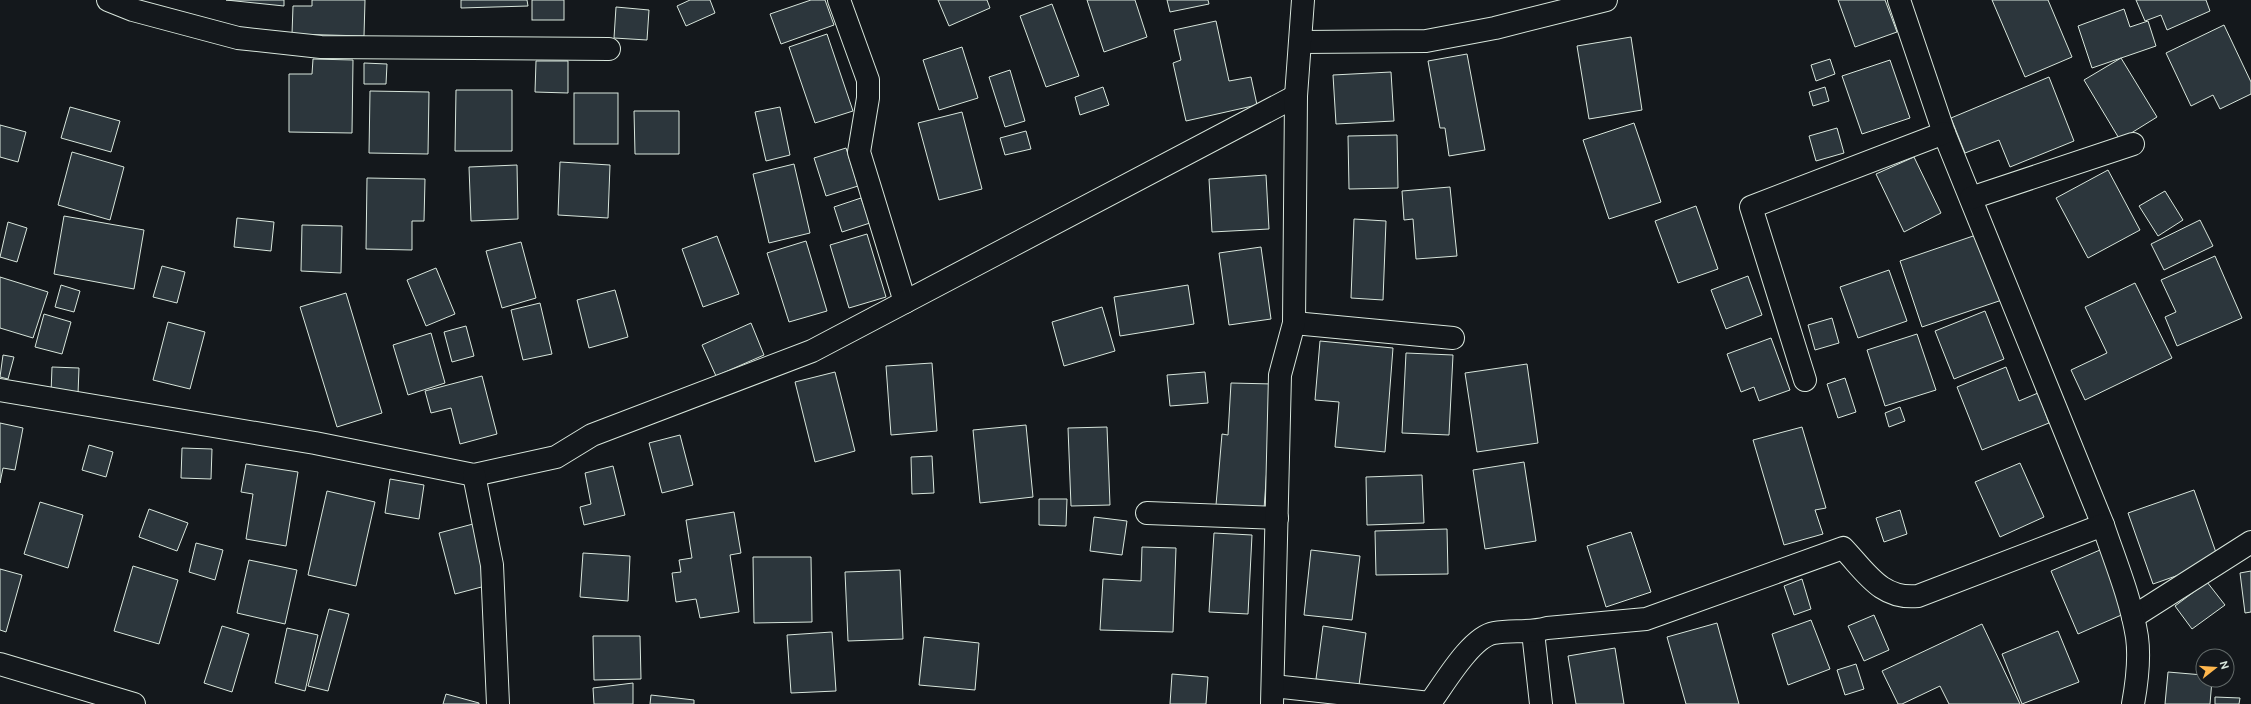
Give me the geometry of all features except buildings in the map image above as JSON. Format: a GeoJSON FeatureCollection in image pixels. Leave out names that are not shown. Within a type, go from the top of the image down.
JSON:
{"type":"FeatureCollection","features":[{"type":"Feature","properties":{"kind":"street"},"geometry":{"type":"LineString","coordinates":[[108,0],[133,10],[238,38],[321,47],[609,49]]}},
{"type":"Feature","properties":{"kind":"street"},"geometry":{"type":"LineString","coordinates":[[839,0],[868,80],[868,98],[859,152],[905,302]]}},
{"type":"Feature","properties":{"kind":"street"},"geometry":{"type":"LineString","coordinates":[[1303,0],[1302,42],[1296,96],[1294,323],[1280,375],[1273,695],[1430,703],[1471,647],[1493,633],[1533,632],[1547,628],[1646,619],[1843,548],[1885,591],[1896,596],[1918,596],[2103,525]]}},
{"type":"Feature","properties":{"kind":"street"},"geometry":{"type":"LineString","coordinates":[[1302,42],[1426,41],[1495,28],[1606,0]]}},
{"type":"Feature","properties":{"kind":"street"},"geometry":{"type":"LineString","coordinates":[[1899,0],[1944,133],[2103,525],[2133,617],[2138,658],[2133,704]]}},
{"type":"Feature","properties":{"kind":"street"},"geometry":{"type":"LineString","coordinates":[[0,390],[315,443],[474,475],[556,457],[592,435],[812,351],[1296,96]]}},
{"type":"Feature","properties":{"kind":"street"},"geometry":{"type":"LineString","coordinates":[[1805,380],[1751,207],[1944,133]]}},
{"type":"Feature","properties":{"kind":"street"},"geometry":{"type":"LineString","coordinates":[[1971,198],[2133,144]]}},
{"type":"Feature","properties":{"kind":"street"},"geometry":{"type":"LineString","coordinates":[[1294,323],[1453,338]]}},
{"type":"Feature","properties":{"kind":"street"},"geometry":{"type":"LineString","coordinates":[[474,475],[492,565],[498,704]]}},
{"type":"Feature","properties":{"kind":"street"},"geometry":{"type":"LineString","coordinates":[[1147,513],[1277,518]]}},
{"type":"Feature","properties":{"kind":"street"},"geometry":{"type":"LineString","coordinates":[[2133,617],[2251,542]]}},
{"type":"Feature","properties":{"kind":"street"},"geometry":{"type":"LineString","coordinates":[[1533,632],[1541,704]]}},
{"type":"Feature","properties":{"kind":"street"},"geometry":{"type":"LineString","coordinates":[[0,664],[134,704]]}}]}
